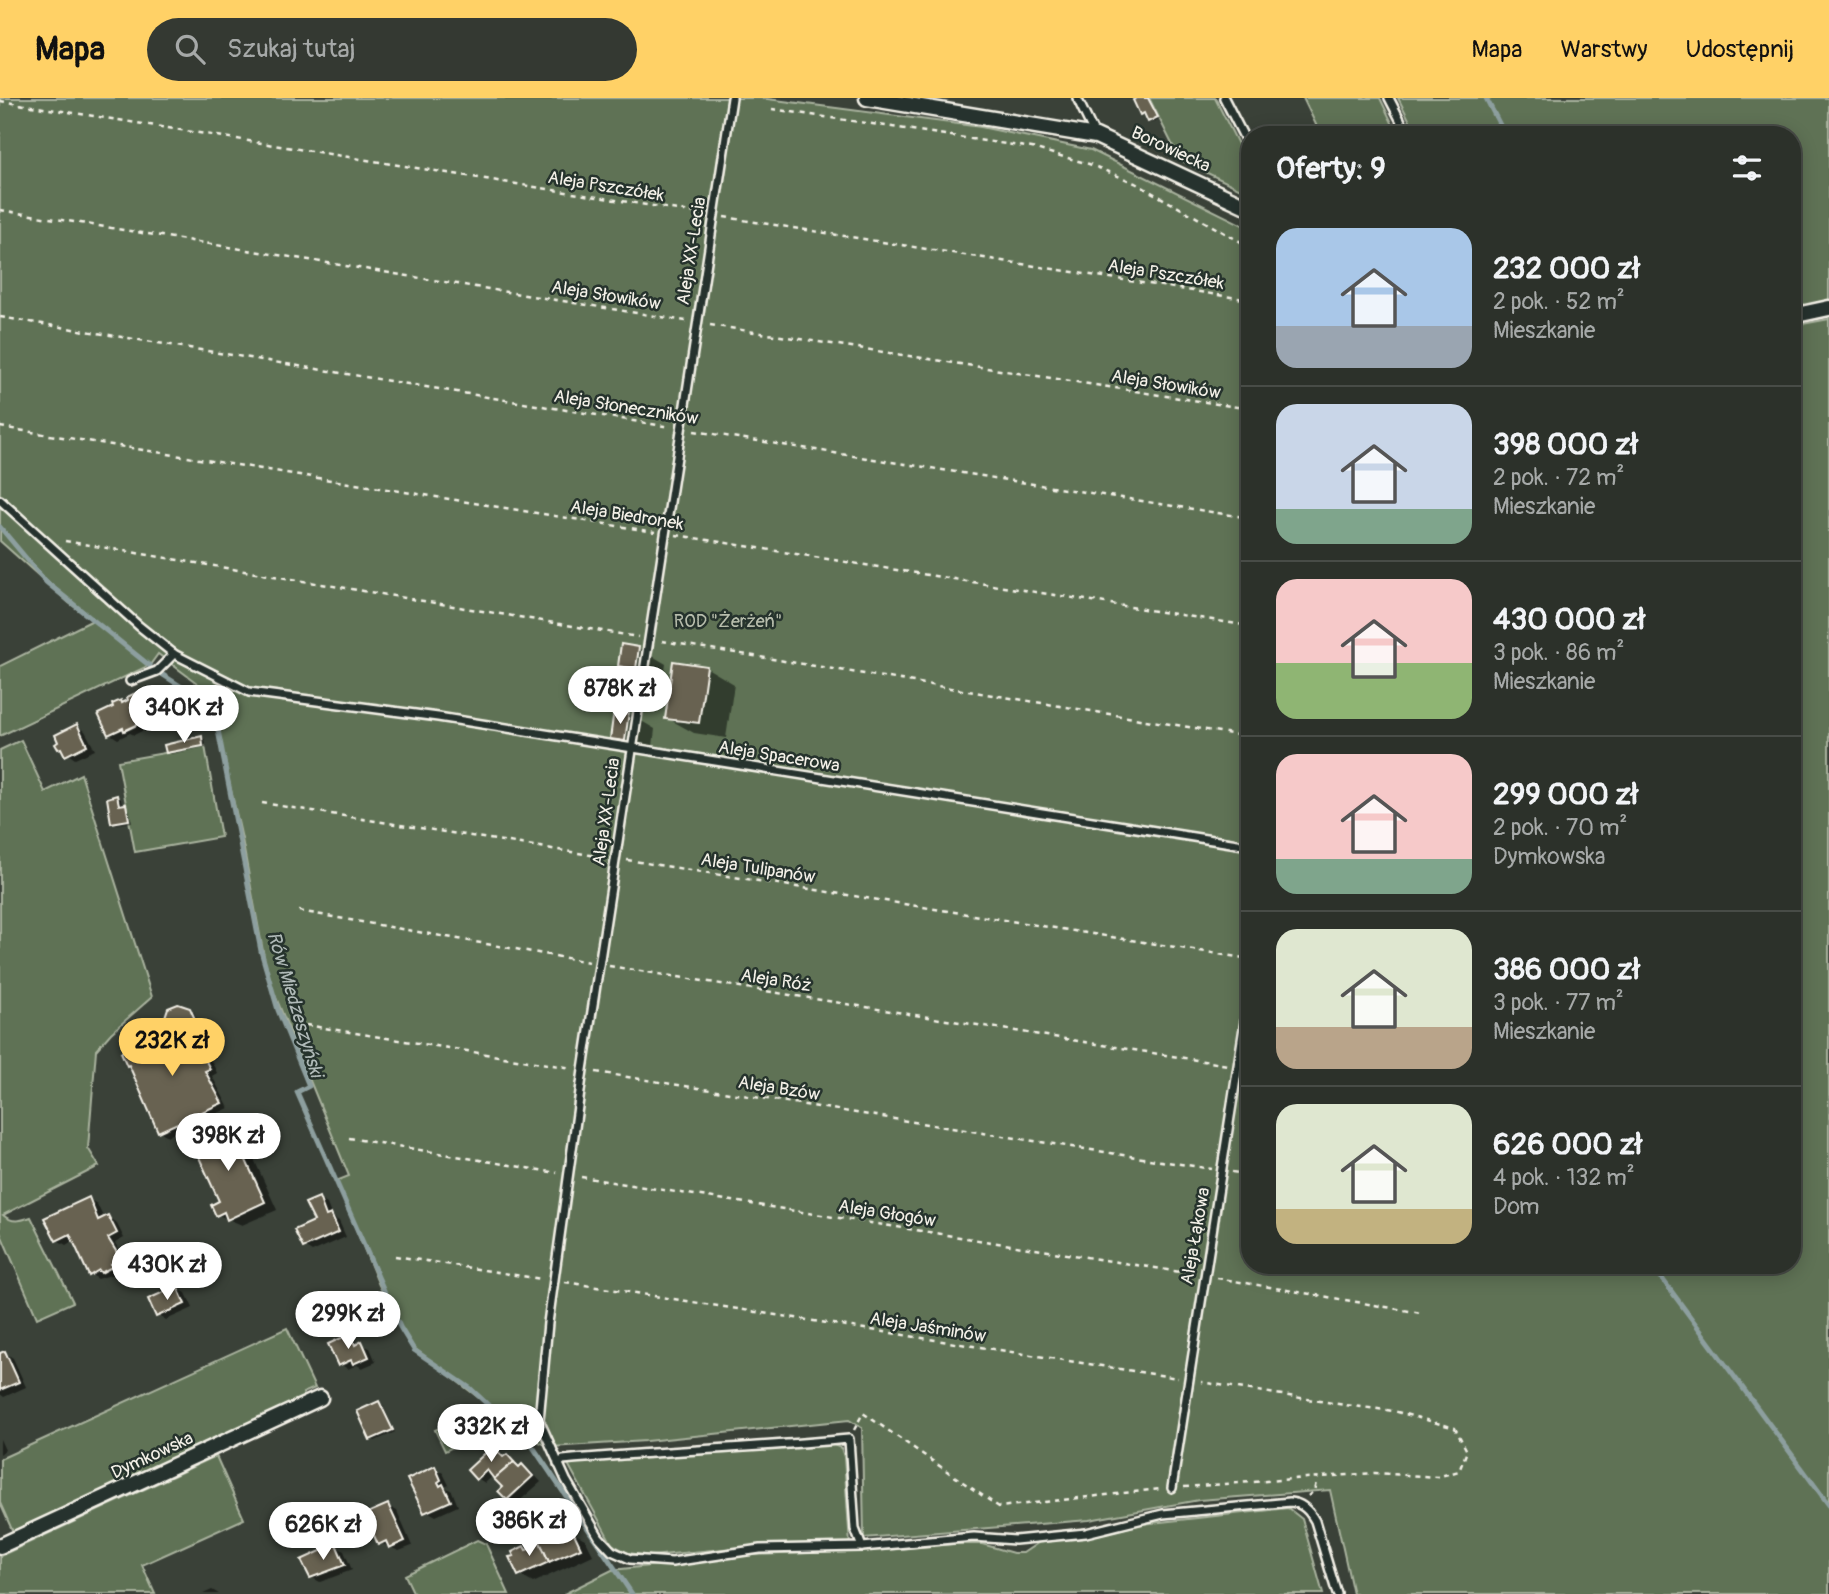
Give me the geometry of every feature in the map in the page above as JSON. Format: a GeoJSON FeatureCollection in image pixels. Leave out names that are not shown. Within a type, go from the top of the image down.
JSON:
{"type":"FeatureCollection","features":[{"type":"Feature","properties":{"kind":"street","name":"Borowiecka"},"geometry":{"type":"LineString","coordinates":[[867,98],[908,101],[1034,127],[1096,135],[1241,204]]}},
{"type":"Feature","properties":{"kind":"street"},"geometry":{"type":"LineString","coordinates":[[1801,314],[1829,309]]}},
{"type":"Feature","properties":{"kind":"street","name":"Dymkowska"},"geometry":{"type":"LineString","coordinates":[[0,1546],[320,1398]]}},
{"type":"Feature","properties":{"kind":"lane","name":"Aleja XX-Lecia"},"geometry":{"type":"LineString","coordinates":[[732,98],[583,1070],[548,1323],[539,1420],[558,1464],[600,1537],[612,1551],[630,1559],[672,1562],[760,1549],[862,1547],[957,1538],[1015,1540],[1086,1533],[1163,1514],[1212,1511],[1269,1502],[1298,1503],[1310,1513]]}},
{"type":"Feature","properties":{"kind":"lane"},"geometry":{"type":"LineString","coordinates":[[1077,98],[1096,135]]}},
{"type":"Feature","properties":{"kind":"lane"},"geometry":{"type":"LineString","coordinates":[[1224,98],[1241,131]]}},
{"type":"Feature","properties":{"kind":"lane"},"geometry":{"type":"LineString","coordinates":[[1389,98],[1403,126]]}},
{"type":"Feature","properties":{"kind":"lane","name":"Aleja Spacerowa"},"geometry":{"type":"LineString","coordinates":[[0,500],[173,654],[249,692],[438,717],[1241,845]]}},
{"type":"Feature","properties":{"kind":"lane"},"geometry":{"type":"LineString","coordinates":[[131,681],[158,671],[173,654]]}},
{"type":"Feature","properties":{"kind":"lane","name":"Aleja Łąkowa"},"geometry":{"type":"LineString","coordinates":[[1172,1488],[1241,1042]]}},
{"type":"Feature","properties":{"kind":"lane"},"geometry":{"type":"LineString","coordinates":[[558,1464],[563,1461],[633,1453],[780,1446],[849,1439],[855,1529],[862,1547]]}},
{"type":"Feature","properties":{"kind":"lane"},"geometry":{"type":"LineString","coordinates":[[1310,1513],[1315,1521],[1337,1594]]}},
{"type":"Feature","properties":{"kind":"path","name":"Aleja Pszczółek"},"geometry":{"type":"LineString","coordinates":[[0,102],[1241,299]]}},
{"type":"Feature","properties":{"kind":"path"},"geometry":{"type":"LineString","coordinates":[[772,109],[1043,151],[1089,164],[1135,183],[1241,242]]}},
{"type":"Feature","properties":{"kind":"path","name":"Aleja Słowików"},"geometry":{"type":"LineString","coordinates":[[0,211],[1241,408]]}},
{"type":"Feature","properties":{"kind":"path","name":"Aleja Słoneczników"},"geometry":{"type":"LineString","coordinates":[[0,317],[680,429],[1241,517]]}},
{"type":"Feature","properties":{"kind":"path","name":"Aleja Biedronek"},"geometry":{"type":"LineString","coordinates":[[0,427],[1241,625]]}},
{"type":"Feature","properties":{"kind":"path","name":"Aleja Tulipanów"},"geometry":{"type":"LineString","coordinates":[[262,803],[1241,957]]}},
{"type":"Feature","properties":{"kind":"path","name":"Aleja Róż"},"geometry":{"type":"LineString","coordinates":[[299,911],[599,964],[1237,1066]]}},
{"type":"Feature","properties":{"kind":"path","name":"Aleja Bzów"},"geometry":{"type":"LineString","coordinates":[[306,1025],[1241,1173]]}},
{"type":"Feature","properties":{"kind":"path","name":"Aleja Głogów"},"geometry":{"type":"LineString","coordinates":[[349,1138],[1421,1312]]}},
{"type":"Feature","properties":{"kind":"path","name":"Aleja Jaśminów"},"geometry":{"type":"LineString","coordinates":[[395,1255],[1394,1411],[1455,1428],[1466,1451],[1460,1471],[1437,1477],[1375,1474],[1317,1477]]}},
{"type":"Feature","properties":{"kind":"path"},"geometry":{"type":"LineString","coordinates":[[849,1439],[863,1413],[999,1507],[1172,1488],[1317,1477],[1314,1491],[1307,1496],[1310,1513]]}},
{"type":"Feature","properties":{"kind":"green space","name":"ROD \"Żerżeń\""},"geometry":{"type":"Polygon","coordinates":[[[0,98],[760,98],[981,127],[1091,150],[1241,224],[1241,1274],[1801,1274],[1801,324],[1829,319],[1829,1594],[1353,1594],[1330,1490],[1199,1500],[1089,1520],[864,1538],[862,1428],[849,1420],[646,1441],[551,1447],[532,1439],[506,1421],[445,1451],[435,1430],[488,1405],[409,1344],[379,1285],[336,1181],[349,1176],[268,978],[242,839],[209,692],[158,654],[150,665],[0,736],[0,666],[93,620],[69,603],[0,541],[0,98]]]}},
{"type":"Feature","properties":{"kind":"green space"},"geometry":{"type":"Polygon","coordinates":[[[1149,98],[1215,98],[1241,150],[1241,189],[1180,160],[1149,98]]]}},
{"type":"Feature","properties":{"kind":"green space"},"geometry":{"type":"Polygon","coordinates":[[[1303,98],[1380,98],[1394,126],[1317,126],[1303,98]]]}},
{"type":"Feature","properties":{"kind":"green space"},"geometry":{"type":"Polygon","coordinates":[[[1398,98],[1829,98],[1829,300],[1801,307],[1801,126],[1412,126],[1398,98]]]}},
{"type":"Feature","properties":{"kind":"green space"},"geometry":{"type":"Polygon","coordinates":[[[21,740],[45,792],[81,774],[152,997],[96,1050],[88,1148],[99,1166],[3,1215],[16,1220],[31,1217],[73,1302],[37,1318],[0,1232],[0,750],[21,740]]]}},
{"type":"Feature","properties":{"kind":"green space"},"geometry":{"type":"Polygon","coordinates":[[[205,746],[221,837],[135,852],[118,761],[205,746]]]}},
{"type":"Feature","properties":{"kind":"green space"},"geometry":{"type":"Polygon","coordinates":[[[287,1328],[315,1388],[303,1393],[305,1399],[13,1532],[0,1503],[0,1459],[287,1328]]]}},
{"type":"Feature","properties":{"kind":"green space"},"geometry":{"type":"Polygon","coordinates":[[[831,1444],[841,1448],[844,1457],[850,1545],[754,1546],[651,1556],[628,1553],[612,1544],[568,1464],[651,1456],[831,1444]]]}},
{"type":"Feature","properties":{"kind":"green space"},"geometry":{"type":"Polygon","coordinates":[[[216,1456],[244,1519],[142,1565],[155,1594],[0,1594],[0,1556],[216,1456]]]}},
{"type":"Feature","properties":{"kind":"green space"},"geometry":{"type":"Polygon","coordinates":[[[1288,1508],[1302,1519],[1323,1594],[564,1594],[612,1570],[752,1555],[887,1550],[954,1544],[982,1544],[1013,1553],[1023,1553],[1041,1541],[1083,1538],[1142,1524],[1288,1508]]]}},
{"type":"Feature","properties":{"kind":"green space"},"geometry":{"type":"Polygon","coordinates":[[[477,1540],[486,1544],[509,1594],[414,1594],[405,1575],[477,1540]]]}},
{"type":"Feature","properties":{"kind":"building"},"geometry":{"type":"Polygon","coordinates":[[[1148,98],[1158,117],[1148,122],[1144,113],[1140,115],[1133,100],[1148,98]]]}},
{"type":"Feature","properties":{"kind":"building"},"geometry":{"type":"Polygon","coordinates":[[[621,644],[639,647],[636,669],[618,666],[621,644]]]}},
{"type":"Feature","properties":{"kind":"building"},"geometry":{"type":"Polygon","coordinates":[[[673,661],[707,666],[699,723],[665,719],[673,661]]]}},
{"type":"Feature","properties":{"kind":"building"},"geometry":{"type":"Polygon","coordinates":[[[140,691],[150,713],[139,718],[141,723],[108,735],[98,714],[113,707],[112,704],[128,700],[127,697],[140,691]]]}},
{"type":"Feature","properties":{"kind":"building"},"geometry":{"type":"Polygon","coordinates":[[[614,710],[629,712],[625,741],[610,739],[614,710]]]}},
{"type":"Feature","properties":{"kind":"building"},"geometry":{"type":"Polygon","coordinates":[[[77,724],[87,745],[65,756],[55,744],[58,742],[55,735],[77,724]]]}},
{"type":"Feature","properties":{"kind":"building"},"geometry":{"type":"Polygon","coordinates":[[[202,736],[203,746],[166,753],[164,745],[202,736]]]}},
{"type":"Feature","properties":{"kind":"building"},"geometry":{"type":"Polygon","coordinates":[[[117,795],[119,805],[126,804],[129,820],[111,823],[107,798],[117,795]]]}},
{"type":"Feature","properties":{"kind":"building"},"geometry":{"type":"Polygon","coordinates":[[[178,1004],[190,1008],[206,1044],[198,1048],[187,1023],[169,1030],[164,1020],[168,1008],[178,1004]]]}},
{"type":"Feature","properties":{"kind":"building"},"geometry":{"type":"Polygon","coordinates":[[[185,1024],[199,1057],[203,1055],[210,1069],[205,1071],[222,1103],[158,1132],[121,1052],[185,1024]]]}},
{"type":"Feature","properties":{"kind":"building"},"geometry":{"type":"Polygon","coordinates":[[[230,1125],[265,1202],[227,1220],[224,1212],[216,1216],[211,1205],[219,1201],[192,1142],[230,1125]]]}},
{"type":"Feature","properties":{"kind":"building"},"geometry":{"type":"Polygon","coordinates":[[[89,1197],[98,1220],[108,1215],[117,1233],[108,1238],[121,1259],[101,1273],[99,1270],[89,1276],[70,1234],[56,1241],[44,1218],[89,1197]]]}},
{"type":"Feature","properties":{"kind":"building"},"geometry":{"type":"Polygon","coordinates":[[[319,1197],[326,1216],[331,1214],[339,1232],[303,1248],[294,1230],[314,1221],[305,1203],[319,1197]]]}},
{"type":"Feature","properties":{"kind":"building"},"geometry":{"type":"Polygon","coordinates":[[[177,1286],[185,1304],[156,1317],[148,1299],[177,1286]]]}},
{"type":"Feature","properties":{"kind":"building"},"geometry":{"type":"Polygon","coordinates":[[[350,1334],[355,1345],[362,1341],[369,1357],[353,1364],[351,1360],[338,1366],[328,1344],[350,1334]]]}},
{"type":"Feature","properties":{"kind":"building"},"geometry":{"type":"Polygon","coordinates":[[[5,1351],[19,1382],[0,1390],[0,1353],[5,1351]]]}},
{"type":"Feature","properties":{"kind":"building"},"geometry":{"type":"Polygon","coordinates":[[[379,1401],[393,1430],[370,1440],[357,1411],[379,1401]]]}},
{"type":"Feature","properties":{"kind":"building"},"geometry":{"type":"Polygon","coordinates":[[[493,1446],[503,1457],[507,1454],[514,1462],[494,1479],[487,1470],[476,1480],[467,1470],[493,1446]]]}},
{"type":"Feature","properties":{"kind":"building"},"geometry":{"type":"Polygon","coordinates":[[[514,1462],[519,1467],[522,1464],[533,1476],[507,1500],[498,1491],[502,1487],[494,1479],[514,1462]]]}},
{"type":"Feature","properties":{"kind":"building"},"geometry":{"type":"Polygon","coordinates":[[[435,1466],[441,1480],[438,1482],[440,1486],[443,1484],[451,1501],[424,1513],[407,1479],[435,1466]]]}},
{"type":"Feature","properties":{"kind":"building"},"geometry":{"type":"Polygon","coordinates":[[[388,1504],[405,1541],[389,1548],[386,1541],[378,1545],[365,1514],[388,1504]]]}},
{"type":"Feature","properties":{"kind":"building"},"geometry":{"type":"Polygon","coordinates":[[[566,1527],[568,1531],[572,1529],[581,1548],[549,1562],[539,1540],[551,1534],[552,1538],[556,1537],[554,1533],[566,1527]]]}},
{"type":"Feature","properties":{"kind":"building"},"geometry":{"type":"Polygon","coordinates":[[[539,1540],[549,1562],[518,1576],[509,1557],[514,1556],[512,1552],[524,1546],[526,1550],[529,1549],[528,1545],[539,1540]]]}},
{"type":"Feature","properties":{"kind":"building"},"geometry":{"type":"Polygon","coordinates":[[[336,1544],[345,1565],[310,1578],[301,1560],[336,1544]]]}},
{"type":"Feature","properties":{"kind":"waterway"},"geometry":{"type":"LineString","coordinates":[[1486,98],[1500,126]]}},
{"type":"Feature","properties":{"kind":"waterway","name":"Rów Miedzeszyński"},"geometry":{"type":"LineString","coordinates":[[0,527],[46,582],[150,666]]}},
{"type":"Feature","properties":{"kind":"waterway","name":"Rów Miedzeszyński"},"geometry":{"type":"LineString","coordinates":[[160,673],[207,703],[217,725],[261,951],[278,1010],[309,1086],[297,1092],[400,1327],[414,1350],[470,1388],[533,1447],[632,1594]]}},
{"type":"Feature","properties":{"kind":"waterway"},"geometry":{"type":"LineString","coordinates":[[1659,1274],[1829,1505]]}}]}
